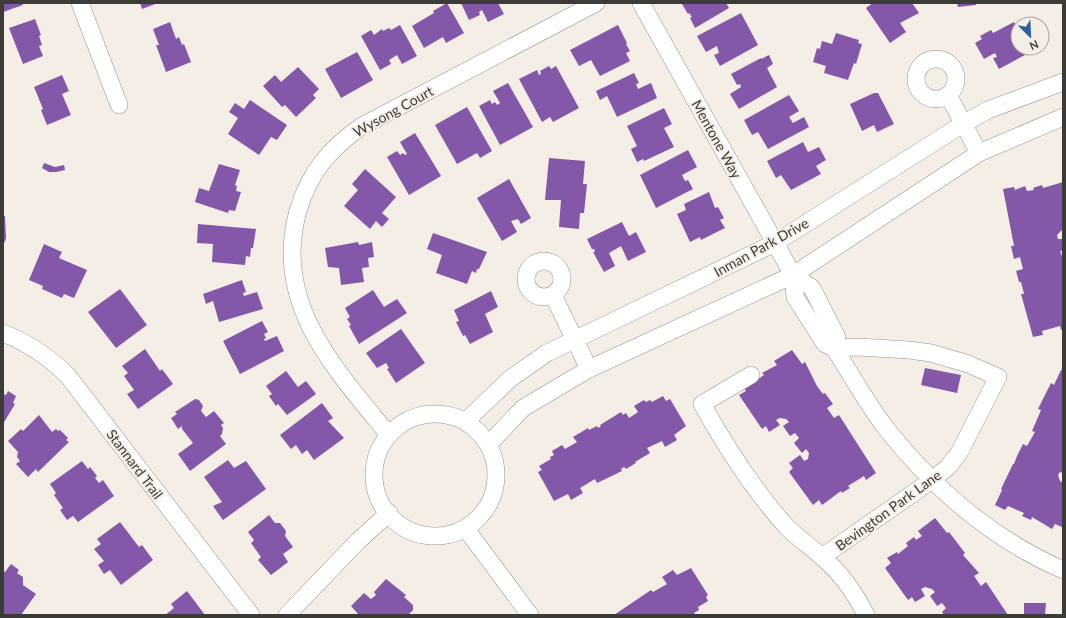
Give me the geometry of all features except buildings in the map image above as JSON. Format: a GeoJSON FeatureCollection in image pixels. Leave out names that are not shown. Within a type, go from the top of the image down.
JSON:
{"type":"FeatureCollection","features":[{"type":"Feature","properties":{"kind":"street"},"geometry":{"type":"LineString","coordinates":[[80,3],[119,105]]}},
{"type":"Feature","properties":{"kind":"street","name":"Wysong Court"},"geometry":{"type":"LineString","coordinates":[[389,435],[320,346],[306,321],[298,299],[290,254],[292,231],[311,177],[344,138],[362,126],[596,3]]}},
{"type":"Feature","properties":{"kind":"street","name":"Mentone Way"},"geometry":{"type":"LineString","coordinates":[[641,3],[793,275]]}},
{"type":"Feature","properties":{"kind":"street","name":"Inman Park Drive"},"geometry":{"type":"LineString","coordinates":[[466,421],[488,398],[526,366],[575,338],[713,274],[775,243],[963,124],[988,110],[1063,82]]}},
{"type":"Feature","properties":{"kind":"street"},"geometry":{"type":"LineString","coordinates":[[948,96],[979,153]]}},
{"type":"Feature","properties":{"kind":"street"},"geometry":{"type":"LineString","coordinates":[[488,445],[523,408],[589,369],[793,275],[979,153],[1063,117]]}},
{"type":"Feature","properties":{"kind":"street"},"geometry":{"type":"LineString","coordinates":[[793,275],[812,288],[837,337],[834,348],[885,426],[932,480],[966,510],[1002,538],[1022,550],[1063,570]]}},
{"type":"Feature","properties":{"kind":"street"},"geometry":{"type":"LineString","coordinates":[[553,295],[589,369]]}},
{"type":"Feature","properties":{"kind":"street","name":"Stannard Trail"},"geometry":{"type":"LineString","coordinates":[[3,333],[36,349],[53,361],[68,376],[251,615]]}},
{"type":"Feature","properties":{"kind":"street","name":"Bevington Park Lane"},"geometry":{"type":"LineString","coordinates":[[822,557],[932,480],[948,467],[959,453],[998,377],[968,364],[931,353],[858,347],[834,348]]}},
{"type":"Feature","properties":{"kind":"street"},"geometry":{"type":"LineString","coordinates":[[751,375],[702,404],[730,454],[769,506],[785,526],[822,557],[844,578],[866,615]]}},
{"type":"Feature","properties":{"kind":"street"},"geometry":{"type":"LineString","coordinates":[[440,413],[466,421],[488,445],[497,466],[495,493],[484,515],[466,529],[445,536],[422,535],[402,525],[378,500],[372,478],[375,455],[389,435],[406,422],[440,413]]}},
{"type":"Feature","properties":{"kind":"street"},"geometry":{"type":"LineString","coordinates":[[287,615],[358,541],[389,513]]}},
{"type":"Feature","properties":{"kind":"street"},"geometry":{"type":"LineString","coordinates":[[466,529],[530,615]]}}]}
